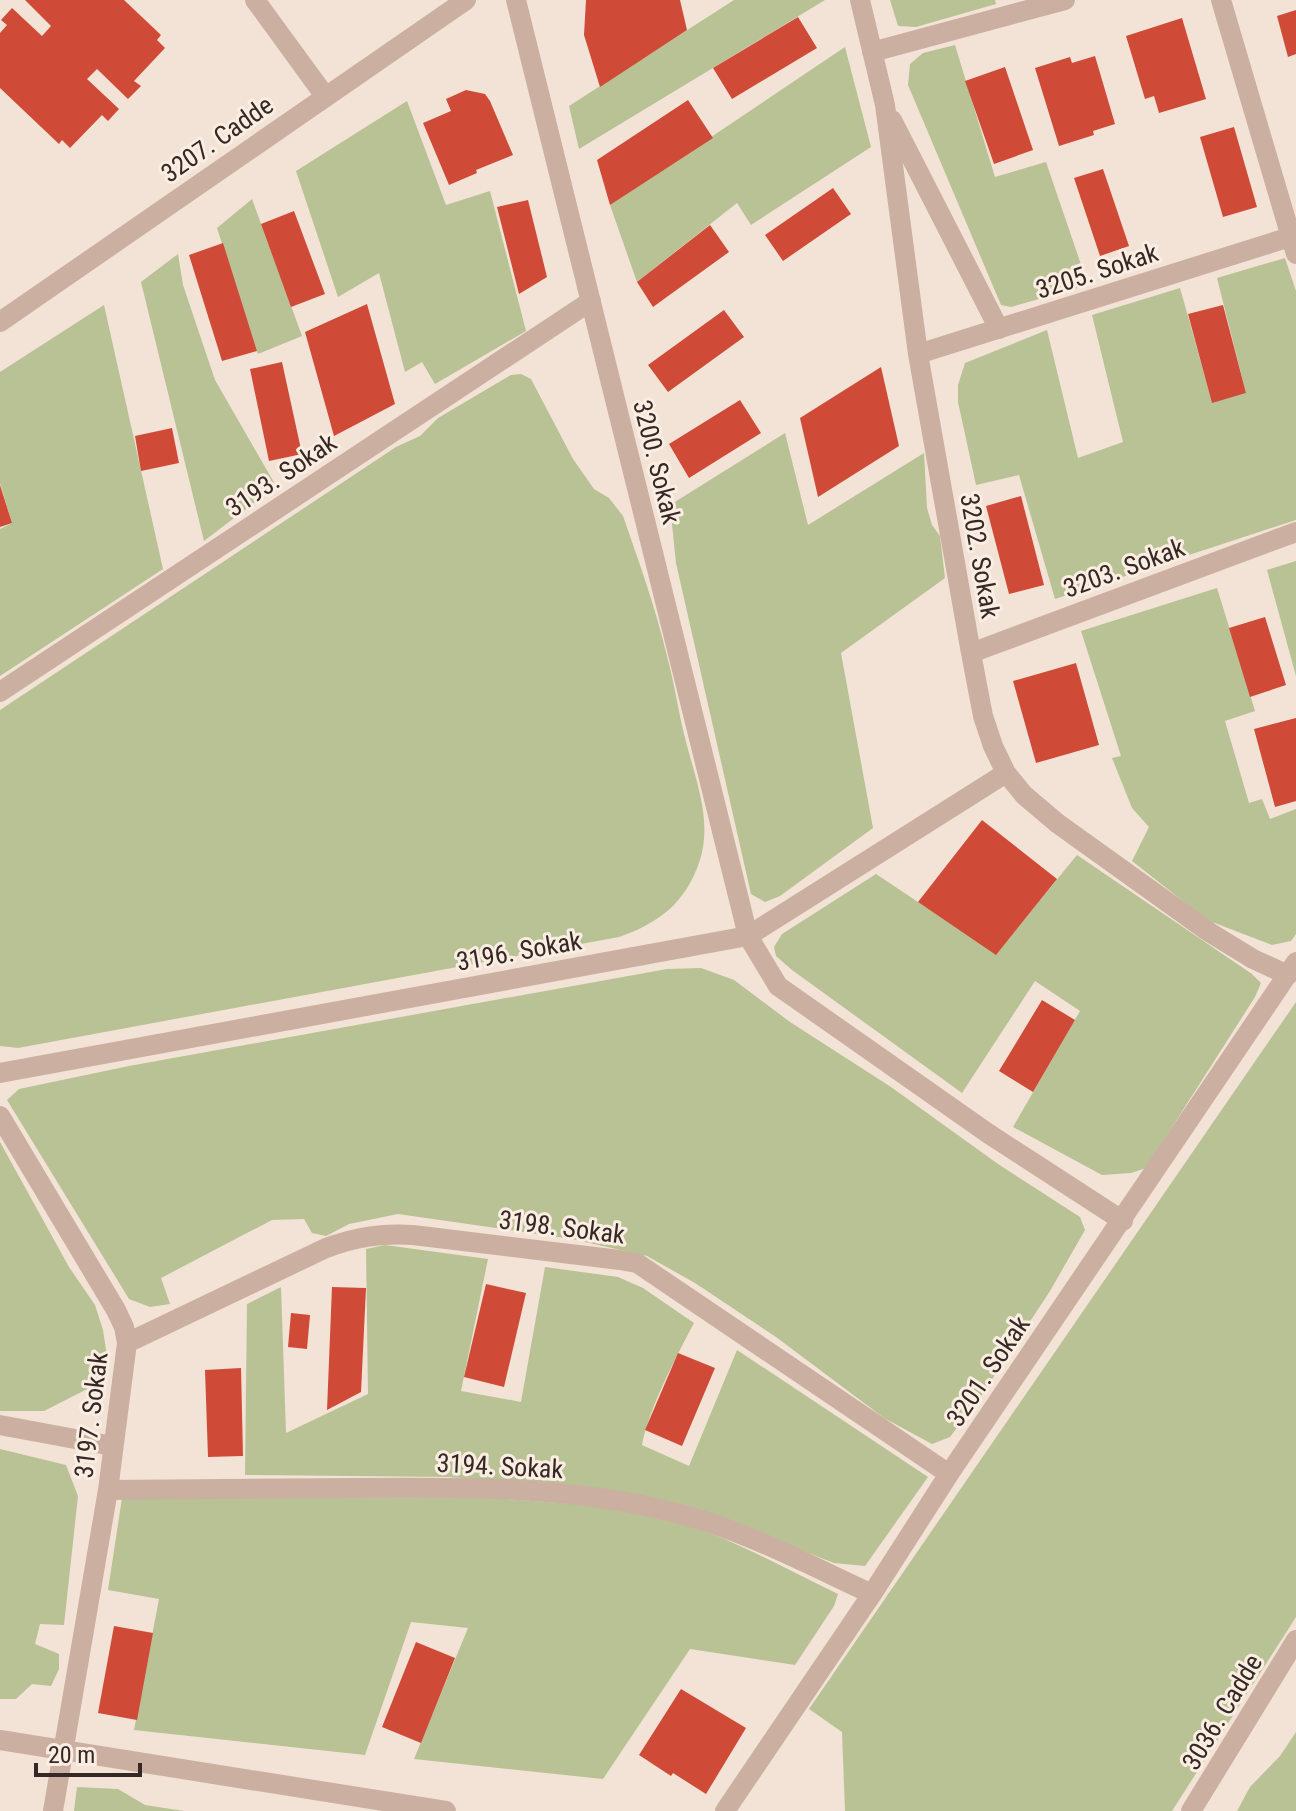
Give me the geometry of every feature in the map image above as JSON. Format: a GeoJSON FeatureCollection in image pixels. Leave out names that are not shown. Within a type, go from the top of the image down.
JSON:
{"type":"FeatureCollection","features":[{"type":"Feature","properties":{"kind":"street"},"geometry":{"type":"LineString","coordinates":[[255,0],[325,96]]}},
{"type":"Feature","properties":{"kind":"street","name":"3207. Cadde"},"geometry":{"type":"LineString","coordinates":[[0,322],[466,0]]}},
{"type":"Feature","properties":{"kind":"street","name":"3200. Sokak"},"geometry":{"type":"LineString","coordinates":[[516,0],[748,936],[778,986],[989,1134],[1123,1221]]}},
{"type":"Feature","properties":{"kind":"street","name":"3202. Sokak"},"geometry":{"type":"LineString","coordinates":[[860,0],[885,105],[918,354],[971,653],[983,716],[1006,773],[1024,795],[1057,823],[1196,923],[1253,959],[1292,969]]}},
{"type":"Feature","properties":{"kind":"street"},"geometry":{"type":"LineString","coordinates":[[872,52],[1065,0]]}},
{"type":"Feature","properties":{"kind":"street"},"geometry":{"type":"LineString","coordinates":[[1221,0],[1293,245]]}},
{"type":"Feature","properties":{"kind":"street"},"geometry":{"type":"LineString","coordinates":[[885,105],[999,329]]}},
{"type":"Feature","properties":{"kind":"street","name":"3205. Sokak"},"geometry":{"type":"LineString","coordinates":[[918,354],[1293,245]]}},
{"type":"Feature","properties":{"kind":"street","name":"3193. Sokak"},"geometry":{"type":"LineString","coordinates":[[0,692],[591,301]]}},
{"type":"Feature","properties":{"kind":"street","name":"3203. Sokak"},"geometry":{"type":"LineString","coordinates":[[971,653],[1296,532]]}},
{"type":"Feature","properties":{"kind":"street","name":"3196. Sokak"},"geometry":{"type":"LineString","coordinates":[[0,1073],[748,936],[1006,773]]}},
{"type":"Feature","properties":{"kind":"street","name":"3201. Sokak"},"geometry":{"type":"LineString","coordinates":[[725,1811],[949,1474],[1292,969]]}},
{"type":"Feature","properties":{"kind":"street","name":"3197. Sokak"},"geometry":{"type":"LineString","coordinates":[[0,1116],[116,1310],[127,1343],[108,1490],[53,1811]]}},
{"type":"Feature","properties":{"kind":"street","name":"3198. Sokak"},"geometry":{"type":"LineString","coordinates":[[127,1343],[326,1248],[357,1237],[384,1233],[413,1235],[620,1260],[637,1263],[949,1474]]}},
{"type":"Feature","properties":{"kind":"street"},"geometry":{"type":"LineString","coordinates":[[0,1425],[113,1446]]}},
{"type":"Feature","properties":{"kind":"street","name":"3194. Sokak"},"geometry":{"type":"LineString","coordinates":[[108,1490],[461,1487],[567,1495],[677,1513],[783,1553],[872,1594]]}},
{"type":"Feature","properties":{"kind":"street","name":"3036. Cadde"},"geometry":{"type":"LineString","coordinates":[[1191,1811],[1296,1640]]}},
{"type":"Feature","properties":{"kind":"street"},"geometry":{"type":"LineString","coordinates":[[0,1740],[446,1811]]}},
{"type":"Feature","properties":{"kind":"green space"},"geometry":{"type":"Polygon","coordinates":[[[734,0],[825,0],[579,149],[569,106],[734,0]]]}},
{"type":"Feature","properties":{"kind":"green space"},"geometry":{"type":"Polygon","coordinates":[[[890,0],[995,0],[996,4],[916,27],[898,26],[890,0]]]}},
{"type":"Feature","properties":{"kind":"green space"},"geometry":{"type":"Polygon","coordinates":[[[955,45],[995,177],[1046,162],[1088,285],[1011,307],[1001,305],[908,85],[910,64],[923,53],[955,45]]]}},
{"type":"Feature","properties":{"kind":"green space"},"geometry":{"type":"Polygon","coordinates":[[[845,47],[871,147],[751,225],[737,203],[637,282],[610,205],[845,47]]]}},
{"type":"Feature","properties":{"kind":"green space"},"geometry":{"type":"Polygon","coordinates":[[[407,101],[446,205],[490,191],[526,331],[435,384],[422,362],[405,372],[379,273],[338,297],[296,171],[407,101]]]}},
{"type":"Feature","properties":{"kind":"green space"},"geometry":{"type":"Polygon","coordinates":[[[252,199],[302,336],[258,354],[217,228],[252,199]]]}},
{"type":"Feature","properties":{"kind":"green space"},"geometry":{"type":"Polygon","coordinates":[[[178,254],[183,285],[215,380],[276,486],[204,541],[141,282],[178,254]]]}},
{"type":"Feature","properties":{"kind":"green space"},"geometry":{"type":"Polygon","coordinates":[[[1285,258],[1296,291],[1296,520],[1055,599],[1019,475],[976,485],[958,402],[958,385],[965,363],[1047,330],[1078,458],[1123,442],[1092,315],[1180,288],[1212,402],[1246,393],[1217,278],[1285,258]]]}},
{"type":"Feature","properties":{"kind":"green space"},"geometry":{"type":"Polygon","coordinates":[[[104,305],[163,569],[0,676],[0,529],[12,523],[0,483],[0,372],[104,305]]]}},
{"type":"Feature","properties":{"kind":"green space"},"geometry":{"type":"Polygon","coordinates":[[[521,374],[531,379],[573,459],[594,489],[609,498],[623,516],[652,603],[703,813],[700,860],[679,900],[659,918],[619,937],[18,1048],[0,1046],[0,710],[396,447],[420,436],[438,418],[511,375],[521,374]]]}},
{"type":"Feature","properties":{"kind":"green space"},"geometry":{"type":"Polygon","coordinates":[[[785,433],[808,525],[924,453],[927,508],[932,525],[940,536],[945,578],[841,653],[873,828],[780,896],[765,902],[751,894],[676,563],[670,505],[785,433]]]}},
{"type":"Feature","properties":{"kind":"green space"},"geometry":{"type":"Polygon","coordinates":[[[1296,561],[1296,676],[1267,570],[1296,561]]]}},
{"type":"Feature","properties":{"kind":"green space"},"geometry":{"type":"Polygon","coordinates":[[[1217,588],[1255,711],[1225,721],[1249,803],[1262,799],[1270,819],[1296,809],[1296,934],[1291,941],[1272,945],[1207,920],[1132,861],[1149,827],[1132,808],[1112,758],[1121,756],[1081,631],[1217,588]]]}},
{"type":"Feature","properties":{"kind":"green space"},"geometry":{"type":"Polygon","coordinates":[[[1077,855],[1261,983],[1146,1168],[1131,1173],[1102,1175],[1013,1127],[1080,1011],[1035,981],[962,1093],[792,970],[776,956],[774,947],[782,934],[876,874],[996,954],[1077,855]]]}},
{"type":"Feature","properties":{"kind":"green space"},"geometry":{"type":"Polygon","coordinates":[[[701,968],[734,980],[790,1022],[891,1087],[998,1164],[1080,1217],[1085,1230],[1050,1291],[981,1396],[950,1437],[932,1444],[884,1418],[776,1337],[695,1283],[647,1256],[572,1239],[398,1214],[349,1224],[326,1236],[312,1233],[304,1219],[272,1220],[161,1278],[170,1304],[150,1307],[129,1299],[7,1100],[19,1089],[129,1066],[667,969],[701,968]]]}},
{"type":"Feature","properties":{"kind":"green space"},"geometry":{"type":"Polygon","coordinates":[[[1296,1002],[1296,1617],[1172,1811],[845,1811],[842,1732],[809,1709],[1296,1002]]]}},
{"type":"Feature","properties":{"kind":"green space"},"geometry":{"type":"Polygon","coordinates":[[[0,1142],[69,1267],[95,1305],[103,1330],[107,1356],[97,1384],[44,1411],[0,1411],[0,1142]]]}},
{"type":"Feature","properties":{"kind":"green space"},"geometry":{"type":"Polygon","coordinates":[[[385,1245],[488,1259],[461,1391],[521,1402],[545,1267],[618,1277],[643,1288],[694,1323],[657,1399],[642,1445],[689,1466],[737,1350],[928,1477],[865,1566],[834,1563],[693,1508],[549,1485],[448,1477],[245,1475],[247,1304],[281,1287],[286,1433],[368,1394],[366,1249],[385,1245]]]}},
{"type":"Feature","properties":{"kind":"green space"},"geometry":{"type":"Polygon","coordinates":[[[0,1449],[66,1465],[78,1496],[64,1625],[40,1624],[35,1644],[59,1654],[59,1669],[51,1686],[32,1684],[16,1699],[0,1699],[0,1449]]]}},
{"type":"Feature","properties":{"kind":"green space"},"geometry":{"type":"Polygon","coordinates":[[[478,1497],[594,1506],[686,1524],[838,1594],[834,1606],[795,1665],[690,1649],[603,1779],[414,1759],[468,1628],[411,1622],[365,1755],[134,1730],[159,1599],[108,1590],[122,1498],[478,1497]]]}},
{"type":"Feature","properties":{"kind":"green space"},"geometry":{"type":"Polygon","coordinates":[[[1296,1732],[1296,1811],[1237,1811],[1250,1787],[1280,1756],[1296,1732]]]}},
{"type":"Feature","properties":{"kind":"green space"},"geometry":{"type":"Polygon","coordinates":[[[77,1787],[118,1789],[145,1805],[184,1811],[74,1811],[77,1787]]]}},
{"type":"Feature","properties":{"kind":"building"},"geometry":{"type":"Polygon","coordinates":[[[25,0],[124,0],[161,35],[157,40],[165,48],[134,81],[141,86],[128,99],[97,69],[87,79],[119,109],[108,121],[102,115],[70,148],[62,140],[59,144],[0,88],[0,33],[7,25],[1,20],[12,8],[42,36],[51,26],[25,0]]]}},
{"type":"Feature","properties":{"kind":"building"},"geometry":{"type":"Polygon","coordinates":[[[586,0],[680,0],[687,30],[600,87],[584,35],[586,0]]]}},
{"type":"Feature","properties":{"kind":"building"},"geometry":{"type":"Polygon","coordinates":[[[1296,10],[1296,54],[1288,57],[1277,16],[1296,10]]]}},
{"type":"Feature","properties":{"kind":"building"},"geometry":{"type":"Polygon","coordinates":[[[798,17],[817,48],[732,99],[713,68],[798,17]]]}},
{"type":"Feature","properties":{"kind":"building"},"geometry":{"type":"Polygon","coordinates":[[[1182,18],[1206,99],[1159,113],[1154,96],[1145,99],[1126,36],[1182,18]]]}},
{"type":"Feature","properties":{"kind":"building"},"geometry":{"type":"Polygon","coordinates":[[[1095,56],[1115,124],[1093,131],[1094,135],[1059,146],[1035,68],[1070,57],[1072,63],[1095,56]]]}},
{"type":"Feature","properties":{"kind":"building"},"geometry":{"type":"Polygon","coordinates":[[[1005,67],[1033,150],[994,164],[965,81],[1005,67]]]}},
{"type":"Feature","properties":{"kind":"building"},"geometry":{"type":"Polygon","coordinates":[[[466,90],[485,94],[513,155],[449,185],[423,123],[451,111],[446,99],[466,90]]]}},
{"type":"Feature","properties":{"kind":"building"},"geometry":{"type":"Polygon","coordinates":[[[688,100],[713,138],[610,205],[597,160],[688,100]]]}},
{"type":"Feature","properties":{"kind":"building"},"geometry":{"type":"Polygon","coordinates":[[[1234,127],[1257,207],[1223,217],[1200,137],[1234,127]]]}},
{"type":"Feature","properties":{"kind":"building"},"geometry":{"type":"Polygon","coordinates":[[[1103,169],[1129,246],[1100,256],[1074,178],[1103,169]]]}},
{"type":"Feature","properties":{"kind":"building"},"geometry":{"type":"Polygon","coordinates":[[[833,188],[851,214],[783,261],[765,235],[833,188]]]}},
{"type":"Feature","properties":{"kind":"building"},"geometry":{"type":"Polygon","coordinates":[[[528,200],[547,277],[519,294],[497,207],[528,200]]]}},
{"type":"Feature","properties":{"kind":"building"},"geometry":{"type":"Polygon","coordinates":[[[294,211],[325,294],[291,307],[261,224],[294,211]]]}},
{"type":"Feature","properties":{"kind":"building"},"geometry":{"type":"Polygon","coordinates":[[[710,225],[729,252],[653,307],[637,282],[710,225]]]}},
{"type":"Feature","properties":{"kind":"building"},"geometry":{"type":"Polygon","coordinates":[[[223,243],[257,351],[222,361],[189,255],[223,243]]]}},
{"type":"Feature","properties":{"kind":"building"},"geometry":{"type":"Polygon","coordinates":[[[367,304],[395,404],[334,436],[305,332],[367,304]]]}},
{"type":"Feature","properties":{"kind":"building"},"geometry":{"type":"Polygon","coordinates":[[[1223,305],[1246,393],[1212,403],[1188,314],[1223,305]]]}},
{"type":"Feature","properties":{"kind":"building"},"geometry":{"type":"Polygon","coordinates":[[[724,310],[744,337],[668,392],[648,365],[724,310]]]}},
{"type":"Feature","properties":{"kind":"building"},"geometry":{"type":"Polygon","coordinates":[[[282,362],[302,454],[269,461],[250,369],[282,362]]]}},
{"type":"Feature","properties":{"kind":"building"},"geometry":{"type":"Polygon","coordinates":[[[881,367],[899,446],[818,497],[800,418],[881,367]]]}},
{"type":"Feature","properties":{"kind":"building"},"geometry":{"type":"Polygon","coordinates":[[[740,400],[761,433],[689,478],[669,444],[740,400]]]}},
{"type":"Feature","properties":{"kind":"building"},"geometry":{"type":"Polygon","coordinates":[[[172,428],[179,463],[141,471],[135,436],[172,428]]]}},
{"type":"Feature","properties":{"kind":"building"},"geometry":{"type":"Polygon","coordinates":[[[0,485],[12,523],[0,527],[0,485]]]}},
{"type":"Feature","properties":{"kind":"building"},"geometry":{"type":"Polygon","coordinates":[[[1021,496],[1044,585],[1009,594],[986,506],[1021,496]]]}},
{"type":"Feature","properties":{"kind":"building"},"geometry":{"type":"Polygon","coordinates":[[[1265,617],[1286,685],[1250,697],[1229,628],[1265,617]]]}},
{"type":"Feature","properties":{"kind":"building"},"geometry":{"type":"Polygon","coordinates":[[[1076,663],[1099,745],[1036,763],[1013,681],[1076,663]]]}},
{"type":"Feature","properties":{"kind":"building"},"geometry":{"type":"Polygon","coordinates":[[[1296,718],[1296,801],[1275,807],[1254,729],[1296,718]]]}},
{"type":"Feature","properties":{"kind":"building"},"geometry":{"type":"Polygon","coordinates":[[[982,820],[1057,879],[996,955],[918,902],[982,820]]]}},
{"type":"Feature","properties":{"kind":"building"},"geometry":{"type":"Polygon","coordinates":[[[1042,1000],[1075,1020],[1033,1092],[999,1071],[1042,1000]]]}},
{"type":"Feature","properties":{"kind":"building"},"geometry":{"type":"Polygon","coordinates":[[[486,1284],[526,1293],[504,1387],[464,1377],[486,1284]]]}},
{"type":"Feature","properties":{"kind":"building"},"geometry":{"type":"Polygon","coordinates":[[[332,1287],[366,1288],[361,1392],[327,1410],[332,1287]]]}},
{"type":"Feature","properties":{"kind":"building"},"geometry":{"type":"Polygon","coordinates":[[[291,1313],[310,1315],[307,1349],[288,1347],[291,1313]]]}},
{"type":"Feature","properties":{"kind":"building"},"geometry":{"type":"Polygon","coordinates":[[[678,1353],[715,1368],[682,1446],[645,1430],[678,1353]]]}},
{"type":"Feature","properties":{"kind":"building"},"geometry":{"type":"Polygon","coordinates":[[[241,1368],[243,1456],[208,1457],[205,1370],[241,1368]]]}},
{"type":"Feature","properties":{"kind":"building"},"geometry":{"type":"Polygon","coordinates":[[[114,1626],[153,1633],[137,1720],[98,1713],[114,1626]]]}},
{"type":"Feature","properties":{"kind":"building"},"geometry":{"type":"Polygon","coordinates":[[[416,1642],[455,1658],[421,1743],[382,1727],[416,1642]]]}},
{"type":"Feature","properties":{"kind":"building"},"geometry":{"type":"Polygon","coordinates":[[[681,1689],[746,1728],[706,1794],[639,1755],[681,1689]]]}}]}
